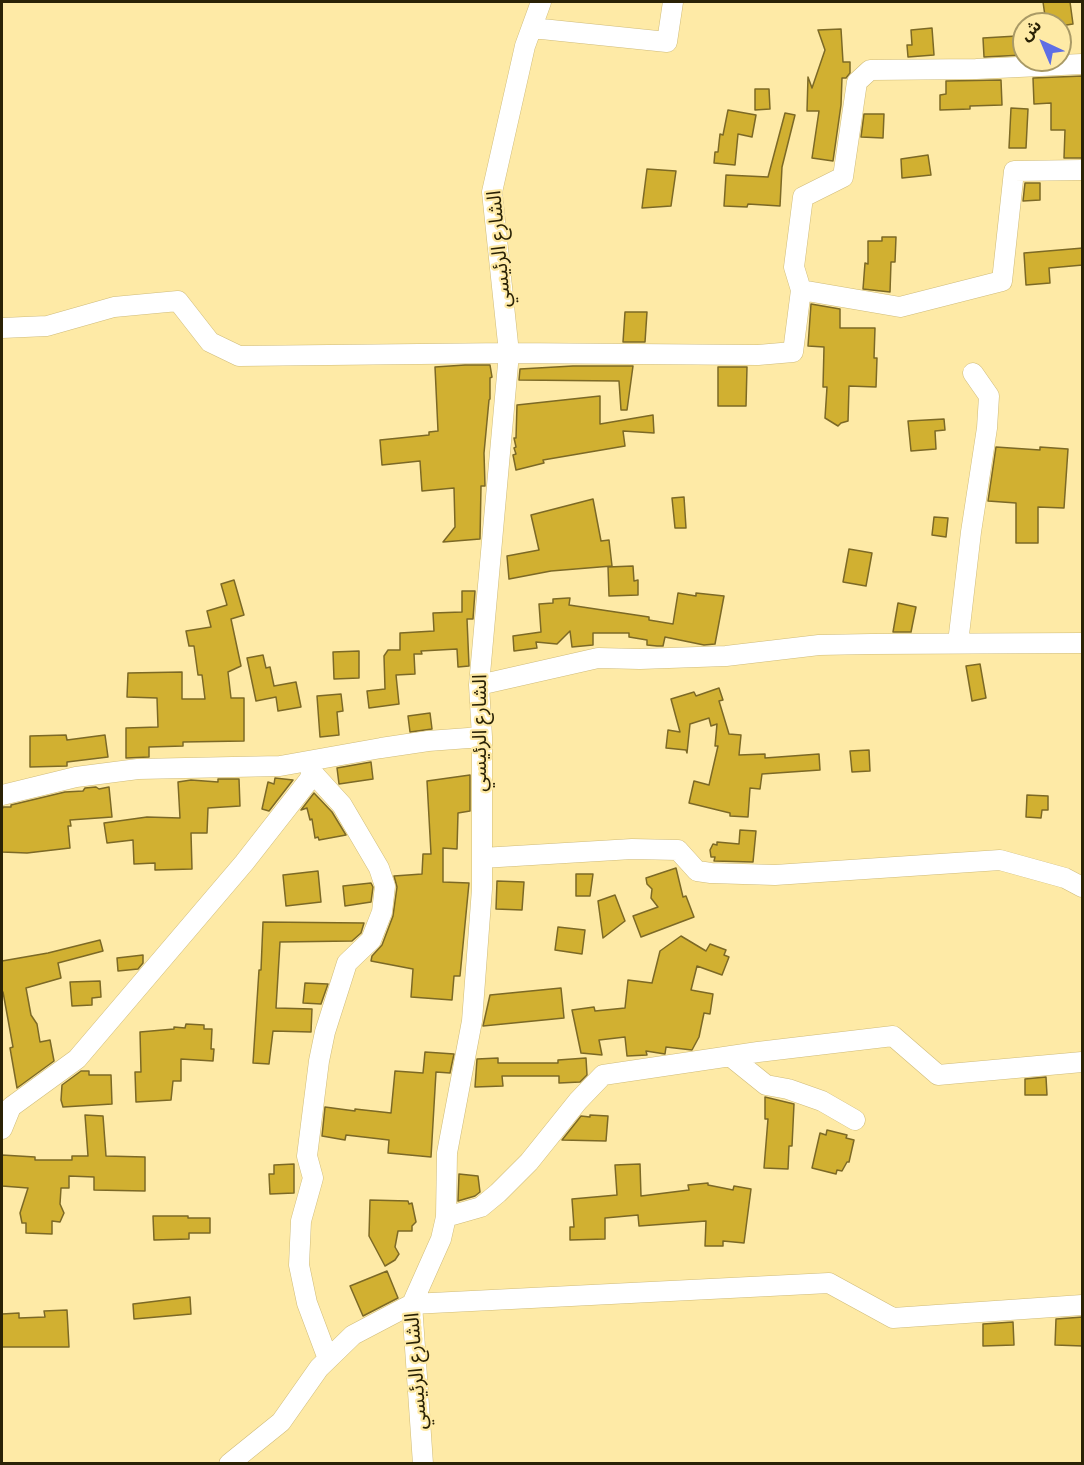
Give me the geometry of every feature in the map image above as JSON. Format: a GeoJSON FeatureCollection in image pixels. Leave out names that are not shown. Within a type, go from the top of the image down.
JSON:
{"type":"FeatureCollection","features":[{"type":"Feature","properties":{"kind":"street","name":"الشارع الرئيسي"},"geometry":{"type":"LineString","coordinates":[[423,1464],[412,1304],[441,1239],[446,1217],[447,1153],[472,1020],[482,889],[482,737],[479,685],[509,353],[492,192],[525,46],[541,2]]}},
{"type":"Feature","properties":{"kind":"street"},"geometry":{"type":"LineString","coordinates":[[532,28],[667,42],[673,2]]}},
{"type":"Feature","properties":{"kind":"street"},"geometry":{"type":"LineString","coordinates":[[2,328],[47,326],[114,307],[178,301],[210,342],[239,356],[509,353],[758,355],[793,352],[801,290],[794,267],[803,197],[843,177],[857,82],[870,70],[976,69],[1083,64]]}},
{"type":"Feature","properties":{"kind":"street"},"geometry":{"type":"LineString","coordinates":[[801,290],[900,307],[1002,281],[1014,171],[1083,170]]}},
{"type":"Feature","properties":{"kind":"street"},"geometry":{"type":"LineString","coordinates":[[958,643],[971,532],[987,428],[988,396],[973,373]]}},
{"type":"Feature","properties":{"kind":"street"},"geometry":{"type":"LineString","coordinates":[[479,685],[598,658],[726,656],[819,645],[1083,643]]}},
{"type":"Feature","properties":{"kind":"street"},"geometry":{"type":"LineString","coordinates":[[2,795],[76,777],[138,769],[312,767],[416,742],[482,737]]}},
{"type":"Feature","properties":{"kind":"street"},"geometry":{"type":"LineString","coordinates":[[2,1129],[11,1107],[77,1059],[244,863],[309,780],[312,767]]}},
{"type":"Feature","properties":{"kind":"street"},"geometry":{"type":"LineString","coordinates":[[312,767],[342,805],[379,868],[385,886],[382,912],[371,940],[347,963],[325,1032],[307,1156],[313,1178],[301,1221],[299,1265],[307,1303],[328,1359]]}},
{"type":"Feature","properties":{"kind":"street"},"geometry":{"type":"LineString","coordinates":[[482,858],[632,849],[678,850],[697,871],[775,875],[1000,860],[1065,878],[1083,887]]}},
{"type":"Feature","properties":{"kind":"street"},"geometry":{"type":"LineString","coordinates":[[446,1217],[481,1207],[498,1193],[529,1162],[603,1075],[730,1056],[893,1036],[938,1075],[1083,1062]]}},
{"type":"Feature","properties":{"kind":"street"},"geometry":{"type":"LineString","coordinates":[[730,1056],[766,1084],[822,1101],[855,1120]]}},
{"type":"Feature","properties":{"kind":"street"},"geometry":{"type":"LineString","coordinates":[[228,1464],[281,1422],[319,1368],[353,1335],[412,1304],[828,1284],[893,1318],[1083,1305]]}},
{"type":"Feature","properties":{"kind":"building"},"geometry":{"type":"Polygon","coordinates":[[[1043,2],[1070,2],[1071,12],[1044,12],[1043,2]]]}},
{"type":"Feature","properties":{"kind":"building"},"geometry":{"type":"Polygon","coordinates":[[[932,28],[934,55],[908,57],[907,45],[912,45],[911,30],[932,28]]]}},
{"type":"Feature","properties":{"kind":"building"},"geometry":{"type":"Polygon","coordinates":[[[841,29],[843,62],[850,62],[850,73],[846,78],[842,78],[841,105],[833,161],[812,158],[819,111],[807,111],[808,77],[812,88],[825,50],[818,30],[841,29]]]}},
{"type":"Feature","properties":{"kind":"building"},"geometry":{"type":"Polygon","coordinates":[[[1012,36],[1012,56],[984,57],[983,38],[1012,36]]]}},
{"type":"Feature","properties":{"kind":"building"},"geometry":{"type":"Polygon","coordinates":[[[1083,76],[1083,158],[1064,158],[1065,130],[1051,130],[1051,103],[1034,104],[1033,78],[1083,76]]]}},
{"type":"Feature","properties":{"kind":"building"},"geometry":{"type":"Polygon","coordinates":[[[1001,80],[1002,105],[940,110],[940,95],[946,94],[946,81],[1001,80]]]}},
{"type":"Feature","properties":{"kind":"building"},"geometry":{"type":"Polygon","coordinates":[[[755,89],[769,89],[770,109],[755,110],[755,89]]]}},
{"type":"Feature","properties":{"kind":"building"},"geometry":{"type":"Polygon","coordinates":[[[1011,108],[1028,109],[1026,148],[1009,148],[1011,108]]]}},
{"type":"Feature","properties":{"kind":"building"},"geometry":{"type":"Polygon","coordinates":[[[728,110],[756,115],[752,137],[738,134],[735,165],[714,163],[715,152],[718,152],[720,134],[723,135],[728,110]]]}},
{"type":"Feature","properties":{"kind":"building"},"geometry":{"type":"Polygon","coordinates":[[[785,113],[795,115],[782,167],[780,206],[748,204],[747,207],[724,206],[726,175],[768,177],[785,113]]]}},
{"type":"Feature","properties":{"kind":"building"},"geometry":{"type":"Polygon","coordinates":[[[864,114],[884,114],[883,138],[861,137],[864,114]]]}},
{"type":"Feature","properties":{"kind":"building"},"geometry":{"type":"Polygon","coordinates":[[[928,155],[931,175],[902,178],[901,159],[928,155]]]}},
{"type":"Feature","properties":{"kind":"building"},"geometry":{"type":"Polygon","coordinates":[[[647,169],[676,171],[671,206],[642,208],[647,169]]]}},
{"type":"Feature","properties":{"kind":"building"},"geometry":{"type":"Polygon","coordinates":[[[1025,183],[1040,183],[1040,200],[1023,201],[1025,183]]]}},
{"type":"Feature","properties":{"kind":"building"},"geometry":{"type":"Polygon","coordinates":[[[882,237],[896,237],[895,262],[891,262],[890,292],[863,289],[865,263],[868,264],[868,241],[882,241],[882,237]]]}},
{"type":"Feature","properties":{"kind":"building"},"geometry":{"type":"Polygon","coordinates":[[[1083,248],[1083,265],[1049,268],[1050,283],[1026,285],[1024,253],[1083,248]]]}},
{"type":"Feature","properties":{"kind":"building"},"geometry":{"type":"Polygon","coordinates":[[[811,304],[840,309],[840,328],[875,328],[876,387],[849,386],[848,421],[838,426],[825,418],[827,387],[823,387],[824,347],[808,346],[811,304]]]}},
{"type":"Feature","properties":{"kind":"building"},"geometry":{"type":"Polygon","coordinates":[[[625,312],[647,312],[645,342],[623,342],[625,312]]]}},
{"type":"Feature","properties":{"kind":"building"},"geometry":{"type":"Polygon","coordinates":[[[490,365],[492,377],[490,378],[484,453],[485,486],[481,486],[480,539],[443,542],[455,527],[454,488],[422,491],[420,461],[382,465],[380,440],[429,435],[429,432],[438,431],[435,367],[490,365]]]}},
{"type":"Feature","properties":{"kind":"building"},"geometry":{"type":"Polygon","coordinates":[[[633,366],[627,410],[621,410],[619,381],[519,380],[520,369],[633,366]]]}},
{"type":"Feature","properties":{"kind":"building"},"geometry":{"type":"Polygon","coordinates":[[[718,367],[747,367],[746,406],[718,406],[718,367]]]}},
{"type":"Feature","properties":{"kind":"building"},"geometry":{"type":"Polygon","coordinates":[[[600,396],[600,424],[653,415],[654,433],[623,431],[625,446],[543,460],[544,463],[516,470],[513,455],[516,454],[514,438],[516,438],[517,405],[600,396]]]}},
{"type":"Feature","properties":{"kind":"building"},"geometry":{"type":"Polygon","coordinates":[[[944,419],[945,430],[935,431],[936,449],[911,451],[908,421],[944,419]]]}},
{"type":"Feature","properties":{"kind":"building"},"geometry":{"type":"Polygon","coordinates":[[[996,447],[1068,449],[1064,508],[1038,507],[1038,543],[1016,543],[1016,503],[988,501],[996,447]]]}},
{"type":"Feature","properties":{"kind":"building"},"geometry":{"type":"Polygon","coordinates":[[[684,497],[686,528],[675,528],[672,498],[684,497]]]}},
{"type":"Feature","properties":{"kind":"building"},"geometry":{"type":"Polygon","coordinates":[[[593,499],[601,541],[609,540],[612,566],[551,571],[509,579],[507,556],[539,550],[531,515],[593,499]]]}},
{"type":"Feature","properties":{"kind":"building"},"geometry":{"type":"Polygon","coordinates":[[[934,517],[948,518],[946,537],[932,535],[934,517]]]}},
{"type":"Feature","properties":{"kind":"building"},"geometry":{"type":"Polygon","coordinates":[[[849,549],[872,553],[866,586],[843,582],[849,549]]]}},
{"type":"Feature","properties":{"kind":"building"},"geometry":{"type":"Polygon","coordinates":[[[633,566],[634,581],[638,580],[638,595],[609,596],[608,567],[633,566]]]}},
{"type":"Feature","properties":{"kind":"building"},"geometry":{"type":"Polygon","coordinates":[[[234,580],[244,615],[231,619],[241,666],[228,672],[231,698],[244,698],[244,741],[183,742],[183,746],[149,747],[149,757],[126,758],[126,728],[158,727],[157,698],[127,697],[128,673],[182,672],[182,699],[205,699],[202,675],[198,675],[194,646],[189,646],[186,631],[211,627],[207,611],[227,605],[221,584],[234,580]]]}},
{"type":"Feature","properties":{"kind":"building"},"geometry":{"type":"Polygon","coordinates":[[[462,591],[475,591],[473,619],[467,619],[469,666],[458,667],[457,649],[421,651],[422,654],[414,654],[415,674],[396,675],[399,704],[369,708],[367,691],[385,689],[384,656],[388,650],[400,650],[400,633],[434,631],[433,613],[462,612],[462,591]]]}},
{"type":"Feature","properties":{"kind":"building"},"geometry":{"type":"Polygon","coordinates":[[[678,593],[696,596],[696,593],[724,596],[715,644],[704,645],[665,637],[663,646],[657,646],[647,645],[647,640],[629,637],[629,633],[593,633],[593,645],[572,647],[570,631],[557,644],[536,642],[537,648],[514,651],[513,636],[541,632],[539,604],[553,603],[553,599],[570,598],[569,605],[649,617],[649,620],[673,624],[678,593]]]}},
{"type":"Feature","properties":{"kind":"building"},"geometry":{"type":"Polygon","coordinates":[[[898,603],[916,607],[911,632],[893,632],[898,603]]]}},
{"type":"Feature","properties":{"kind":"building"},"geometry":{"type":"Polygon","coordinates":[[[359,651],[359,678],[334,679],[333,652],[359,651]]]}},
{"type":"Feature","properties":{"kind":"building"},"geometry":{"type":"Polygon","coordinates":[[[263,655],[266,668],[270,667],[274,686],[296,682],[301,707],[278,711],[276,697],[256,701],[247,658],[263,655]]]}},
{"type":"Feature","properties":{"kind":"building"},"geometry":{"type":"Polygon","coordinates":[[[980,664],[986,698],[972,701],[966,666],[980,664]]]}},
{"type":"Feature","properties":{"kind":"building"},"geometry":{"type":"Polygon","coordinates":[[[719,688],[723,700],[719,701],[729,734],[741,735],[739,755],[765,754],[765,758],[819,754],[820,770],[762,774],[760,789],[750,788],[748,817],[730,816],[730,813],[689,803],[694,781],[709,785],[718,746],[715,746],[717,724],[711,726],[709,718],[690,724],[687,753],[686,750],[666,748],[668,730],[680,732],[671,699],[694,692],[696,696],[719,688]]]}},
{"type":"Feature","properties":{"kind":"building"},"geometry":{"type":"Polygon","coordinates":[[[341,694],[343,711],[337,712],[339,735],[320,737],[317,696],[341,694]]]}},
{"type":"Feature","properties":{"kind":"building"},"geometry":{"type":"Polygon","coordinates":[[[430,713],[432,729],[410,732],[408,716],[430,713]]]}},
{"type":"Feature","properties":{"kind":"building"},"geometry":{"type":"Polygon","coordinates":[[[66,735],[67,740],[105,735],[108,757],[67,762],[67,766],[30,767],[30,736],[66,735]]]}},
{"type":"Feature","properties":{"kind":"building"},"geometry":{"type":"Polygon","coordinates":[[[869,750],[870,771],[852,772],[850,751],[869,750]]]}},
{"type":"Feature","properties":{"kind":"building"},"geometry":{"type":"Polygon","coordinates":[[[371,762],[373,779],[339,784],[337,768],[371,762]]]}},
{"type":"Feature","properties":{"kind":"building"},"geometry":{"type":"Polygon","coordinates":[[[470,775],[470,811],[458,813],[457,849],[443,848],[443,882],[469,883],[460,976],[454,976],[452,1000],[411,997],[413,969],[371,961],[372,956],[382,945],[393,916],[397,887],[394,876],[422,874],[423,854],[431,854],[427,781],[470,775]]]}},
{"type":"Feature","properties":{"kind":"building"},"geometry":{"type":"Polygon","coordinates":[[[275,778],[293,780],[269,811],[262,809],[268,782],[274,784],[275,778]]]}},
{"type":"Feature","properties":{"kind":"building"},"geometry":{"type":"Polygon","coordinates":[[[218,779],[239,779],[240,806],[208,808],[207,833],[191,833],[192,869],[155,870],[155,863],[134,864],[133,840],[107,843],[104,823],[147,817],[180,818],[178,782],[191,780],[218,782],[218,779]]]}},
{"type":"Feature","properties":{"kind":"building"},"geometry":{"type":"Polygon","coordinates":[[[96,787],[99,789],[109,787],[112,817],[70,820],[71,826],[68,826],[70,848],[27,853],[2,852],[3,807],[96,787]]]}},
{"type":"Feature","properties":{"kind":"building"},"geometry":{"type":"Polygon","coordinates":[[[314,793],[332,812],[346,835],[319,840],[318,837],[315,838],[312,819],[310,820],[307,808],[301,810],[314,793]]]}},
{"type":"Feature","properties":{"kind":"building"},"geometry":{"type":"Polygon","coordinates":[[[1027,795],[1048,796],[1048,810],[1042,810],[1041,818],[1026,817],[1027,795]]]}},
{"type":"Feature","properties":{"kind":"building"},"geometry":{"type":"Polygon","coordinates":[[[740,830],[756,831],[753,862],[714,861],[715,857],[711,857],[710,850],[713,844],[717,845],[717,842],[739,844],[740,830]]]}},
{"type":"Feature","properties":{"kind":"building"},"geometry":{"type":"Polygon","coordinates":[[[676,868],[683,897],[686,896],[694,917],[641,937],[633,916],[658,907],[651,898],[652,889],[647,884],[646,878],[676,868]]]}},
{"type":"Feature","properties":{"kind":"building"},"geometry":{"type":"Polygon","coordinates":[[[318,871],[321,902],[286,906],[283,875],[318,871]]]}},
{"type":"Feature","properties":{"kind":"building"},"geometry":{"type":"Polygon","coordinates":[[[576,874],[593,874],[590,896],[576,896],[576,874]]]}},
{"type":"Feature","properties":{"kind":"building"},"geometry":{"type":"Polygon","coordinates":[[[497,881],[524,882],[522,910],[496,909],[497,881]]]}},
{"type":"Feature","properties":{"kind":"building"},"geometry":{"type":"Polygon","coordinates":[[[371,883],[373,887],[371,902],[345,906],[343,886],[371,883]]]}},
{"type":"Feature","properties":{"kind":"building"},"geometry":{"type":"Polygon","coordinates":[[[615,895],[625,921],[603,938],[598,901],[615,895]]]}},
{"type":"Feature","properties":{"kind":"building"},"geometry":{"type":"Polygon","coordinates":[[[263,922],[364,923],[361,933],[352,941],[280,942],[276,1008],[312,1009],[311,1032],[273,1031],[269,1064],[253,1063],[263,922]]]}},
{"type":"Feature","properties":{"kind":"building"},"geometry":{"type":"Polygon","coordinates":[[[558,927],[585,930],[582,954],[555,950],[558,927]]]}},
{"type":"Feature","properties":{"kind":"building"},"geometry":{"type":"Polygon","coordinates":[[[681,936],[706,951],[710,944],[726,950],[724,955],[729,957],[722,975],[697,966],[691,990],[713,994],[710,1014],[704,1013],[699,1037],[692,1050],[666,1047],[665,1054],[646,1051],[647,1055],[627,1056],[625,1037],[599,1040],[602,1055],[581,1053],[572,1010],[594,1007],[595,1011],[625,1008],[628,980],[652,983],[660,951],[681,936]]]}},
{"type":"Feature","properties":{"kind":"building"},"geometry":{"type":"Polygon","coordinates":[[[100,940],[103,951],[58,963],[61,978],[26,988],[31,1015],[37,1024],[40,1042],[50,1040],[54,1061],[17,1088],[10,1048],[13,1047],[2,993],[2,961],[48,953],[100,940]]]}},
{"type":"Feature","properties":{"kind":"building"},"geometry":{"type":"Polygon","coordinates":[[[143,955],[143,963],[138,969],[118,971],[117,958],[143,955]]]}},
{"type":"Feature","properties":{"kind":"building"},"geometry":{"type":"Polygon","coordinates":[[[100,981],[101,997],[92,998],[92,1005],[72,1006],[70,982],[100,981]]]}},
{"type":"Feature","properties":{"kind":"building"},"geometry":{"type":"Polygon","coordinates":[[[305,983],[328,984],[321,1004],[303,1003],[305,983]]]}},
{"type":"Feature","properties":{"kind":"building"},"geometry":{"type":"Polygon","coordinates":[[[561,988],[564,1018],[483,1026],[490,995],[561,988]]]}},
{"type":"Feature","properties":{"kind":"building"},"geometry":{"type":"Polygon","coordinates":[[[186,1024],[204,1025],[204,1029],[212,1029],[213,1061],[181,1059],[181,1081],[173,1081],[171,1100],[136,1102],[135,1072],[141,1072],[140,1032],[174,1029],[174,1027],[185,1028],[186,1024]]]}},
{"type":"Feature","properties":{"kind":"building"},"geometry":{"type":"Polygon","coordinates":[[[425,1052],[454,1054],[450,1073],[436,1072],[431,1157],[388,1153],[389,1140],[346,1135],[345,1140],[322,1136],[325,1107],[391,1113],[395,1071],[423,1073],[425,1052]]]}},
{"type":"Feature","properties":{"kind":"building"},"geometry":{"type":"Polygon","coordinates":[[[498,1058],[498,1063],[558,1063],[558,1060],[586,1058],[587,1075],[580,1082],[559,1083],[559,1076],[502,1076],[503,1086],[475,1087],[477,1059],[498,1058]]]}},
{"type":"Feature","properties":{"kind":"building"},"geometry":{"type":"Polygon","coordinates":[[[81,1071],[89,1071],[89,1075],[111,1075],[112,1104],[63,1107],[62,1085],[81,1071]]]}},
{"type":"Feature","properties":{"kind":"building"},"geometry":{"type":"Polygon","coordinates":[[[1046,1077],[1047,1095],[1025,1095],[1025,1079],[1046,1077]]]}},
{"type":"Feature","properties":{"kind":"building"},"geometry":{"type":"Polygon","coordinates":[[[765,1097],[794,1104],[792,1146],[789,1146],[788,1169],[764,1168],[768,1119],[765,1119],[765,1097]]]}},
{"type":"Feature","properties":{"kind":"building"},"geometry":{"type":"Polygon","coordinates":[[[85,1115],[103,1116],[106,1156],[145,1157],[145,1191],[94,1190],[94,1177],[69,1176],[69,1188],[61,1188],[60,1204],[64,1213],[60,1222],[52,1221],[52,1234],[26,1233],[26,1223],[22,1223],[20,1213],[28,1188],[2,1186],[2,1155],[35,1157],[35,1160],[72,1160],[72,1156],[88,1156],[85,1115]]]}},
{"type":"Feature","properties":{"kind":"building"},"geometry":{"type":"Polygon","coordinates":[[[590,1115],[608,1116],[606,1141],[562,1140],[581,1116],[590,1117],[590,1115]]]}},
{"type":"Feature","properties":{"kind":"building"},"geometry":{"type":"Polygon","coordinates":[[[827,1130],[847,1135],[846,1138],[854,1140],[849,1162],[842,1171],[837,1170],[836,1174],[812,1168],[820,1133],[826,1135],[827,1130]]]}},
{"type":"Feature","properties":{"kind":"building"},"geometry":{"type":"Polygon","coordinates":[[[294,1164],[294,1193],[270,1194],[269,1174],[274,1174],[274,1165],[294,1164]]]}},
{"type":"Feature","properties":{"kind":"building"},"geometry":{"type":"Polygon","coordinates":[[[640,1164],[641,1196],[689,1190],[688,1185],[708,1183],[708,1185],[733,1190],[734,1186],[751,1189],[744,1243],[723,1241],[723,1246],[705,1246],[706,1221],[639,1226],[638,1215],[605,1218],[605,1239],[570,1240],[570,1227],[574,1227],[572,1199],[617,1195],[615,1165],[640,1164]]]}},
{"type":"Feature","properties":{"kind":"building"},"geometry":{"type":"Polygon","coordinates":[[[459,1174],[478,1176],[480,1192],[475,1196],[458,1201],[459,1174]]]}},
{"type":"Feature","properties":{"kind":"building"},"geometry":{"type":"Polygon","coordinates":[[[370,1200],[412,1203],[416,1222],[412,1226],[412,1231],[398,1231],[395,1247],[399,1254],[395,1260],[385,1266],[369,1236],[370,1200]]]}},
{"type":"Feature","properties":{"kind":"building"},"geometry":{"type":"Polygon","coordinates":[[[153,1216],[210,1218],[210,1233],[189,1233],[189,1239],[154,1240],[153,1216]]]}},
{"type":"Feature","properties":{"kind":"building"},"geometry":{"type":"Polygon","coordinates":[[[387,1271],[398,1298],[363,1316],[350,1286],[387,1271]]]}},
{"type":"Feature","properties":{"kind":"building"},"geometry":{"type":"Polygon","coordinates":[[[190,1297],[191,1314],[134,1319],[133,1304],[190,1297]]]}},
{"type":"Feature","properties":{"kind":"building"},"geometry":{"type":"Polygon","coordinates":[[[67,1310],[69,1347],[2,1347],[2,1314],[19,1313],[19,1318],[45,1317],[44,1311],[67,1310]]]}},
{"type":"Feature","properties":{"kind":"building"},"geometry":{"type":"Polygon","coordinates":[[[1083,1317],[1083,1346],[1055,1345],[1056,1319],[1083,1317]]]}},
{"type":"Feature","properties":{"kind":"building"},"geometry":{"type":"Polygon","coordinates":[[[1013,1322],[1014,1345],[983,1346],[983,1324],[1013,1322]]]}}]}
